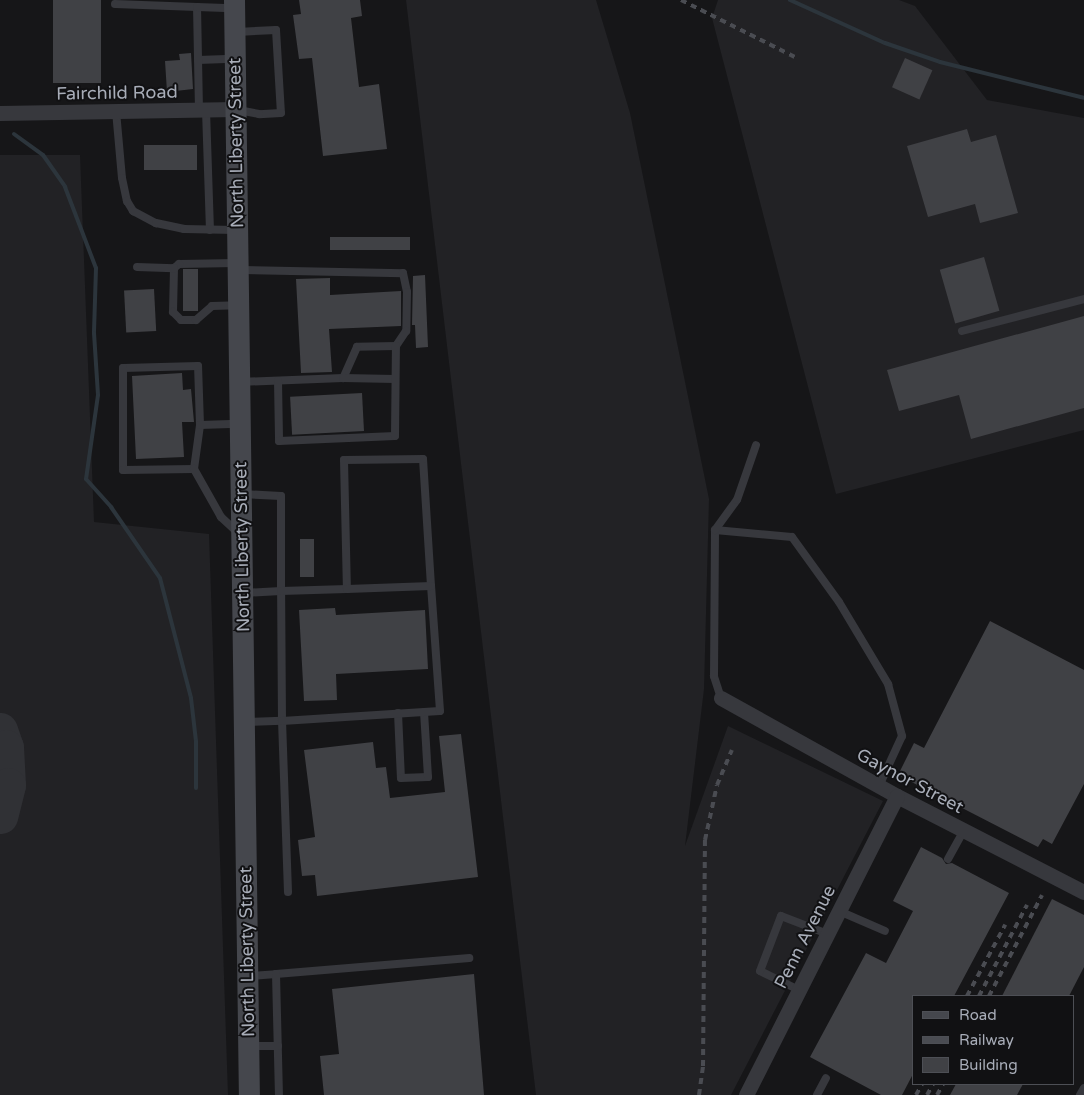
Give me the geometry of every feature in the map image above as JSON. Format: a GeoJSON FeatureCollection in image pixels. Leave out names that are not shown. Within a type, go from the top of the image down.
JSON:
{"type":"FeatureCollection","features":[{"type":"Feature","properties":{"kind":"main road","name":"North Liberty Street"},"geometry":{"type":"LineString","coordinates":[[234,4],[249,1095]]}},
{"type":"Feature","properties":{"kind":"street","name":"Fairchild Road"},"geometry":{"type":"LineString","coordinates":[[0,113],[236,109]]}},
{"type":"Feature","properties":{"kind":"street","name":"Gaynor Street"},"geometry":{"type":"LineString","coordinates":[[721,698],[897,796],[1084,892]]}},
{"type":"Feature","properties":{"kind":"street","name":"Penn Avenue"},"geometry":{"type":"LineString","coordinates":[[752,1093],[799,990],[897,796]]}},
{"type":"Feature","properties":{"kind":"lane"},"geometry":{"type":"LineString","coordinates":[[115,4],[197,7],[234,4]]}},
{"type":"Feature","properties":{"kind":"lane"},"geometry":{"type":"LineString","coordinates":[[197,7],[198,60],[210,230]]}},
{"type":"Feature","properties":{"kind":"lane"},"geometry":{"type":"LineString","coordinates":[[235,32],[276,30],[281,113],[259,114],[236,109]]}},
{"type":"Feature","properties":{"kind":"lane"},"geometry":{"type":"LineString","coordinates":[[198,60],[235,60]]}},
{"type":"Feature","properties":{"kind":"lane"},"geometry":{"type":"LineString","coordinates":[[116,111],[122,178],[127,201],[134,211],[156,223],[184,229],[237,230]]}},
{"type":"Feature","properties":{"kind":"lane"},"geometry":{"type":"LineString","coordinates":[[137,267],[174,268],[186,263],[238,267],[403,273],[407,292],[406,332],[396,346],[395,436],[280,441],[278,381]]}},
{"type":"Feature","properties":{"kind":"lane"},"geometry":{"type":"LineString","coordinates":[[174,268],[175,317],[196,320],[212,306],[238,305]]}},
{"type":"Feature","properties":{"kind":"lane"},"geometry":{"type":"LineString","coordinates":[[962,332],[1084,299]]}},
{"type":"Feature","properties":{"kind":"lane"},"geometry":{"type":"LineString","coordinates":[[343,378],[357,347],[396,346]]}},
{"type":"Feature","properties":{"kind":"lane"},"geometry":{"type":"LineString","coordinates":[[194,469],[122,470],[123,368],[198,366],[200,426],[194,469],[221,517],[242,535]]}},
{"type":"Feature","properties":{"kind":"lane"},"geometry":{"type":"LineString","coordinates":[[239,382],[343,378],[395,379]]}},
{"type":"Feature","properties":{"kind":"lane"},"geometry":{"type":"LineString","coordinates":[[200,426],[240,424]]}},
{"type":"Feature","properties":{"kind":"lane"},"geometry":{"type":"LineString","coordinates":[[721,698],[714,676],[715,530],[737,500],[756,445]]}},
{"type":"Feature","properties":{"kind":"lane"},"geometry":{"type":"LineString","coordinates":[[244,722],[440,711],[423,459],[344,460],[347,589]]}},
{"type":"Feature","properties":{"kind":"lane"},"geometry":{"type":"LineString","coordinates":[[242,494],[281,496],[282,721],[288,892]]}},
{"type":"Feature","properties":{"kind":"lane"},"geometry":{"type":"LineString","coordinates":[[715,530],[792,537],[839,602],[888,684],[902,736],[879,786]]}},
{"type":"Feature","properties":{"kind":"lane"},"geometry":{"type":"LineString","coordinates":[[242,593],[281,590],[431,586]]}},
{"type":"Feature","properties":{"kind":"lane"},"geometry":{"type":"LineString","coordinates":[[398,713],[401,778],[428,777],[424,712]]}},
{"type":"Feature","properties":{"kind":"lane"},"geometry":{"type":"LineString","coordinates":[[948,859],[964,830]]}},
{"type":"Feature","properties":{"kind":"lane"},"geometry":{"type":"LineString","coordinates":[[839,911],[885,931]]}},
{"type":"Feature","properties":{"kind":"lane"},"geometry":{"type":"LineString","coordinates":[[799,990],[760,971],[781,916],[828,934]]}},
{"type":"Feature","properties":{"kind":"lane"},"geometry":{"type":"LineString","coordinates":[[247,976],[469,958]]}},
{"type":"Feature","properties":{"kind":"lane"},"geometry":{"type":"LineString","coordinates":[[276,974],[279,1095]]}},
{"type":"Feature","properties":{"kind":"lane"},"geometry":{"type":"LineString","coordinates":[[248,1046],[278,1046]]}},
{"type":"Feature","properties":{"kind":"lane"},"geometry":{"type":"LineString","coordinates":[[818,1095],[826,1078]]}},
{"type":"Feature","properties":{"kind":"lane"},"geometry":{"type":"LineString","coordinates":[[1080,1095],[1084,1088]]}},
{"type":"Feature","properties":{"kind":"shaded area"},"geometry":{"type":"Polygon","coordinates":[[[406,0],[596,0],[630,113],[709,499],[704,689],[685,846],[728,726],[883,801],[731,1095],[536,1095],[406,0]]]}},
{"type":"Feature","properties":{"kind":"shaded area"},"geometry":{"type":"Polygon","coordinates":[[[718,0],[899,0],[915,6],[987,100],[1084,118],[1084,430],[836,494],[712,18],[718,0]]]}},
{"type":"Feature","properties":{"kind":"shaded area"},"geometry":{"type":"Polygon","coordinates":[[[0,155],[80,155],[94,522],[209,534],[228,1095],[0,1095],[0,155]]]}},
{"type":"Feature","properties":{"kind":"building"},"geometry":{"type":"Polygon","coordinates":[[[53,0],[101,0],[101,83],[53,83],[53,0]]]}},
{"type":"Feature","properties":{"kind":"building"},"geometry":{"type":"Polygon","coordinates":[[[299,0],[360,0],[362,16],[351,18],[359,87],[379,84],[387,149],[323,156],[312,58],[299,59],[293,15],[301,14],[299,0]]]}},
{"type":"Feature","properties":{"kind":"building"},"geometry":{"type":"Polygon","coordinates":[[[191,53],[193,89],[167,92],[165,61],[180,60],[179,54],[191,53]]]}},
{"type":"Feature","properties":{"kind":"building"},"geometry":{"type":"Polygon","coordinates":[[[905,58],[932,70],[919,99],[892,87],[905,58]]]}},
{"type":"Feature","properties":{"kind":"building"},"geometry":{"type":"Polygon","coordinates":[[[967,129],[971,142],[996,135],[1018,213],[980,223],[975,204],[928,217],[907,146],[967,129]]]}},
{"type":"Feature","properties":{"kind":"building"},"geometry":{"type":"Polygon","coordinates":[[[144,145],[197,145],[197,170],[144,170],[144,145]]]}},
{"type":"Feature","properties":{"kind":"building"},"geometry":{"type":"Polygon","coordinates":[[[330,237],[410,237],[410,250],[330,250],[330,237]]]}},
{"type":"Feature","properties":{"kind":"building"},"geometry":{"type":"Polygon","coordinates":[[[984,257],[999,311],[955,324],[940,270],[984,257]]]}},
{"type":"Feature","properties":{"kind":"building"},"geometry":{"type":"Polygon","coordinates":[[[183,269],[198,269],[198,311],[183,311],[183,269]]]}},
{"type":"Feature","properties":{"kind":"building"},"geometry":{"type":"Polygon","coordinates":[[[425,275],[428,347],[416,348],[415,325],[412,325],[413,276],[425,275]]]}},
{"type":"Feature","properties":{"kind":"building"},"geometry":{"type":"Polygon","coordinates":[[[330,278],[330,295],[401,291],[401,326],[329,329],[332,372],[301,373],[296,279],[330,278]]]}},
{"type":"Feature","properties":{"kind":"building"},"geometry":{"type":"Polygon","coordinates":[[[154,289],[156,331],[126,333],[124,291],[154,289]]]}},
{"type":"Feature","properties":{"kind":"building"},"geometry":{"type":"Polygon","coordinates":[[[1084,316],[1084,408],[971,439],[959,395],[899,411],[887,370],[1084,316]]]}},
{"type":"Feature","properties":{"kind":"building"},"geometry":{"type":"Polygon","coordinates":[[[182,373],[183,390],[191,389],[194,422],[182,422],[184,457],[136,459],[132,376],[182,373]]]}},
{"type":"Feature","properties":{"kind":"building"},"geometry":{"type":"Polygon","coordinates":[[[362,393],[364,431],[292,435],[290,397],[362,393]]]}},
{"type":"Feature","properties":{"kind":"building"},"geometry":{"type":"Polygon","coordinates":[[[300,539],[314,539],[314,577],[300,577],[300,539]]]}},
{"type":"Feature","properties":{"kind":"building"},"geometry":{"type":"Polygon","coordinates":[[[335,608],[336,615],[425,610],[428,669],[336,674],[337,700],[304,701],[299,610],[335,608]]]}},
{"type":"Feature","properties":{"kind":"building"},"geometry":{"type":"Polygon","coordinates":[[[990,621],[1084,670],[1084,784],[1052,844],[1043,839],[1038,847],[898,775],[914,743],[924,748],[990,621]]]}},
{"type":"Feature","properties":{"kind":"building"},"geometry":{"type":"Polygon","coordinates":[[[461,734],[478,877],[317,896],[315,875],[302,876],[298,840],[315,837],[304,750],[373,742],[376,768],[386,767],[390,798],[445,792],[439,736],[461,734]]]}},
{"type":"Feature","properties":{"kind":"building"},"geometry":{"type":"Polygon","coordinates":[[[921,847],[942,858],[946,864],[952,863],[1009,893],[955,995],[912,995],[912,1076],[902,1095],[881,1095],[810,1057],[866,953],[886,963],[913,911],[893,901],[921,847]]]}},
{"type":"Feature","properties":{"kind":"building"},"geometry":{"type":"Polygon","coordinates":[[[1052,899],[1084,915],[1084,967],[1070,995],[1003,995],[1052,899]]]}},
{"type":"Feature","properties":{"kind":"building"},"geometry":{"type":"Polygon","coordinates":[[[474,974],[484,1095],[324,1095],[320,1056],[339,1054],[332,989],[474,974]]]}},
{"type":"Feature","properties":{"kind":"building"},"geometry":{"type":"Polygon","coordinates":[[[955,1085],[1022,1085],[1017,1095],[950,1095],[955,1085]]]}},
{"type":"Feature","properties":{"kind":"waterway"},"geometry":{"type":"LineString","coordinates":[[790,0],[885,43],[940,62],[1084,98]]}},
{"type":"Feature","properties":{"kind":"waterway"},"geometry":{"type":"LineString","coordinates":[[14,134],[43,155],[65,187],[96,268],[94,333],[98,395],[86,479],[111,507],[160,578],[191,698],[196,741],[196,788]]}},
{"type":"Feature","properties":{"kind":"taxiway"},"geometry":{"type":"LineString","coordinates":[[0,730],[6,747],[8,785],[0,816]]}},
{"type":"Feature","properties":{"kind":"railway"},"geometry":{"type":"LineString","coordinates":[[681,0],[795,57]]}},
{"type":"Feature","properties":{"kind":"railway"},"geometry":{"type":"LineString","coordinates":[[699,1095],[703,1066],[705,840],[717,785],[732,750]]}},
{"type":"Feature","properties":{"kind":"railway"},"geometry":{"type":"LineString","coordinates":[[990,995],[1042,895]]}},
{"type":"Feature","properties":{"kind":"railway"},"geometry":{"type":"LineString","coordinates":[[980,995],[1027,905]]}},
{"type":"Feature","properties":{"kind":"railway"},"geometry":{"type":"LineString","coordinates":[[968,995],[1005,925]]}},
{"type":"Feature","properties":{"kind":"railway"},"geometry":{"type":"LineString","coordinates":[[916,1095],[921,1085]]}},
{"type":"Feature","properties":{"kind":"railway"},"geometry":{"type":"LineString","coordinates":[[927,1095],[932,1085]]}},
{"type":"Feature","properties":{"kind":"railway"},"geometry":{"type":"LineString","coordinates":[[937,1095],[942,1085]]}}]}
